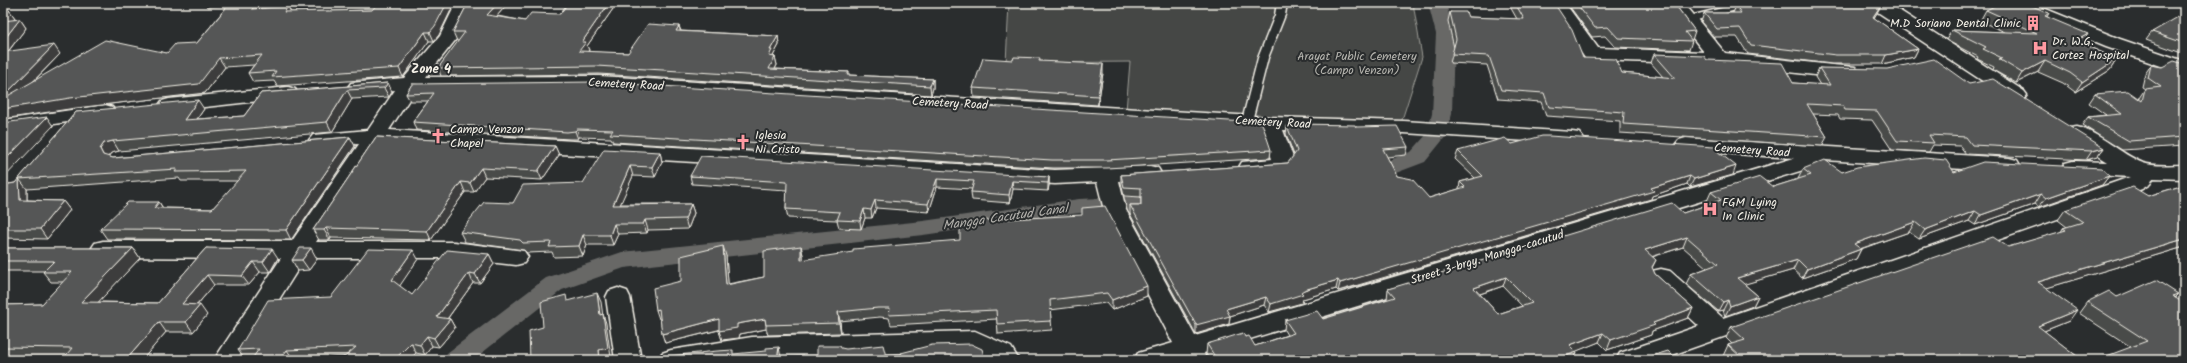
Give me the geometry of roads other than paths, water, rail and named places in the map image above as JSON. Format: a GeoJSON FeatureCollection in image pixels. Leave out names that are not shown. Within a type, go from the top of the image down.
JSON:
{"type":"FeatureCollection","features":[{"type":"Feature","properties":{"kind":"main road"},"geometry":{"type":"LineString","coordinates":[[228,360],[298,250],[376,136],[410,83],[448,38],[465,3]]}},
{"type":"Feature","properties":{"kind":"main road"},"geometry":{"type":"LineString","coordinates":[[1556,3],[1592,54],[1719,58],[1832,72],[1868,71]]}},
{"type":"Feature","properties":{"kind":"main road"},"geometry":{"type":"LineString","coordinates":[[1674,3],[1689,19],[1719,58]]}},
{"type":"Feature","properties":{"kind":"main road"},"geometry":{"type":"LineString","coordinates":[[2015,3],[2113,42],[2184,68]]}},
{"type":"Feature","properties":{"kind":"main road"},"geometry":{"type":"LineString","coordinates":[[1879,5],[1955,56],[2035,106]]}},
{"type":"Feature","properties":{"kind":"main road"},"geometry":{"type":"LineString","coordinates":[[1933,60],[1955,56]]}},
{"type":"Feature","properties":{"kind":"main road","name":"Cemetery Road"},"geometry":{"type":"LineString","coordinates":[[336,89],[410,83],[599,82],[1247,121],[1412,127],[1589,139]]}},
{"type":"Feature","properties":{"kind":"main road"},"geometry":{"type":"LineString","coordinates":[[153,106],[305,91]]}},
{"type":"Feature","properties":{"kind":"main road"},"geometry":{"type":"LineString","coordinates":[[3,126],[122,110]]}},
{"type":"Feature","properties":{"kind":"main road"},"geometry":{"type":"LineString","coordinates":[[55,138],[76,115]]}},
{"type":"Feature","properties":{"kind":"main road"},"geometry":{"type":"LineString","coordinates":[[1232,168],[1279,165],[1282,163],[1283,160],[1270,122]]}},
{"type":"Feature","properties":{"kind":"main road"},"geometry":{"type":"LineString","coordinates":[[2061,123],[2114,157],[2144,172]]}},
{"type":"Feature","properties":{"kind":"main road"},"geometry":{"type":"LineString","coordinates":[[303,142],[376,136],[1055,177],[1111,194],[1169,172]]}},
{"type":"Feature","properties":{"kind":"main road","name":"Cemetery Road"},"geometry":{"type":"LineString","coordinates":[[1668,144],[2025,166]]}},
{"type":"Feature","properties":{"kind":"main road","name":"Street 3-brgy. Mangga-cacutud"},"geometry":{"type":"LineString","coordinates":[[1147,360],[1191,354],[1828,155]]}},
{"type":"Feature","properties":{"kind":"main road"},"geometry":{"type":"LineString","coordinates":[[2057,168],[2144,172],[2184,172]]}},
{"type":"Feature","properties":{"kind":"main road"},"geometry":{"type":"LineString","coordinates":[[1629,360],[2134,184],[2142,179],[2144,172]]}},
{"type":"Feature","properties":{"kind":"main road"},"geometry":{"type":"LineString","coordinates":[[1111,194],[1191,354]]}},
{"type":"Feature","properties":{"kind":"main road"},"geometry":{"type":"LineString","coordinates":[[80,249],[454,250],[516,257]]}},
{"type":"Feature","properties":{"kind":"main road"},"geometry":{"type":"LineString","coordinates":[[1661,277],[1719,329]]}},
{"type":"Feature","properties":{"kind":"main road"},"geometry":{"type":"LineString","coordinates":[[618,297],[628,360]]}},
{"type":"Feature","properties":{"kind":"main road"},"geometry":{"type":"LineString","coordinates":[[671,360],[752,347],[975,341],[1002,354],[1006,360]]}},
{"type":"Feature","properties":{"kind":"lane"},"geometry":{"type":"LineString","coordinates":[[1247,121],[1262,58],[1276,28],[1282,3]]}},
{"type":"Feature","properties":{"kind":"lane"},"geometry":{"type":"LineString","coordinates":[[1689,19],[1753,3]]}},
{"type":"Feature","properties":{"kind":"waterway","name":"Mangga Cacutud Canal"},"geometry":{"type":"LineString","coordinates":[[1365,177],[1418,157],[1436,136],[1442,114],[1445,34],[1437,3]]}},
{"type":"Feature","properties":{"kind":"waterway","name":"Mangga Cacutud Canal"},"geometry":{"type":"LineString","coordinates":[[456,360],[554,284],[622,260],[923,228],[1079,206],[1170,202]]}},
{"type":"Feature","properties":{"kind":"place","name":"M.D Soriano Dental Clinic"},"geometry":{"type":"Point","coordinates":[2033,23]}},
{"type":"Feature","properties":{"kind":"place","name":"Dr. W.G. Cortez Hospital"},"geometry":{"type":"Point","coordinates":[2040,48]}},
{"type":"Feature","properties":{"kind":"place","name":"Campo Venzon Chapel"},"geometry":{"type":"Point","coordinates":[438,136]}},
{"type":"Feature","properties":{"kind":"place","name":"Iglesia Ni Cristo"},"geometry":{"type":"Point","coordinates":[743,142]}},
{"type":"Feature","properties":{"kind":"place","name":"FGM Lying In Clinic"},"geometry":{"type":"Point","coordinates":[1710,209]}},
{"type":"Feature","properties":{"kind":"district","name":"Zone 4"},"geometry":{"type":"Point","coordinates":[431,68]}},
{"type":"Feature","properties":{"kind":"park label","name":"Arayat Public Cemetery (Campo Venzon)"},"geometry":{"type":"Point","coordinates":[1357,63]}}]}
